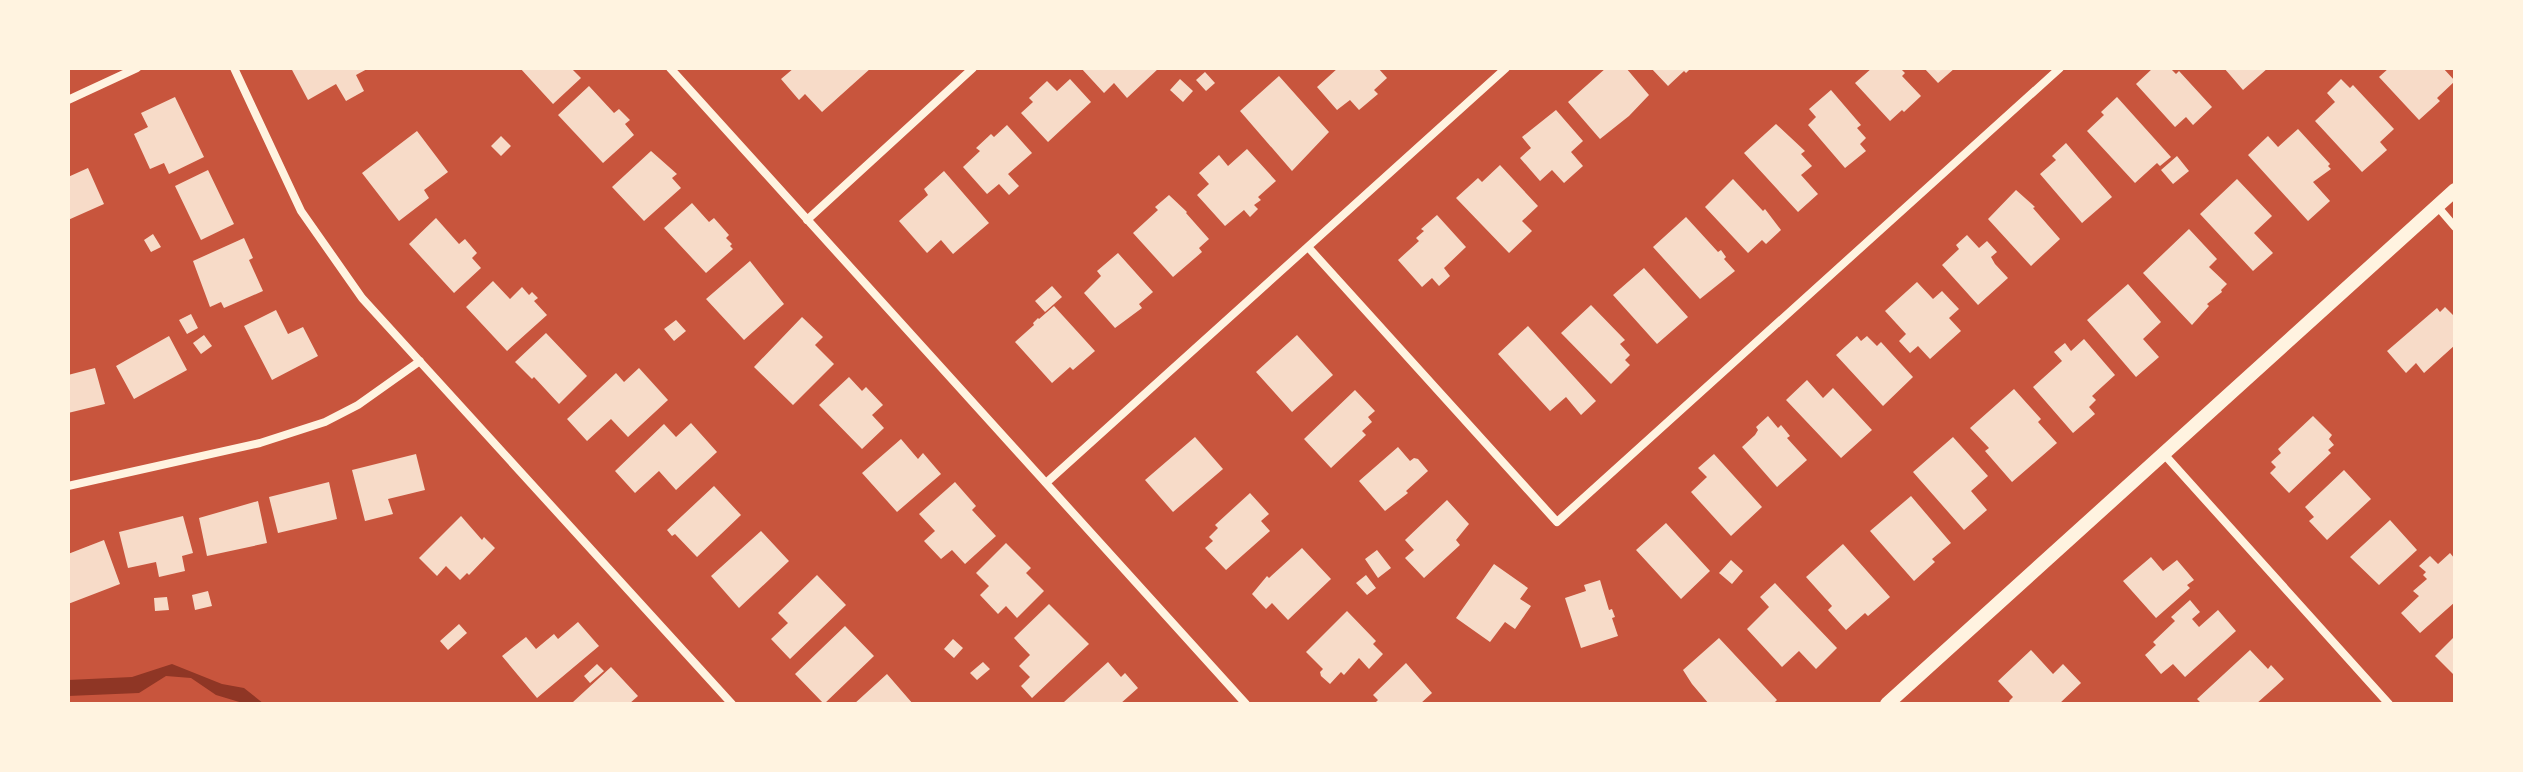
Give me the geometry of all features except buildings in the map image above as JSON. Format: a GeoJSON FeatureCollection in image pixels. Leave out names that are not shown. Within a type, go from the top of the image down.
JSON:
{"type":"FeatureCollection","features":[{"type":"Feature","properties":{"kind":"street"},"geometry":{"type":"LineString","coordinates":[[68,100],[137,68]]}},
{"type":"Feature","properties":{"kind":"street"},"geometry":{"type":"LineString","coordinates":[[234,68],[301,211],[362,298],[732,704]]}},
{"type":"Feature","properties":{"kind":"street"},"geometry":{"type":"LineString","coordinates":[[670,68],[1246,704]]}},
{"type":"Feature","properties":{"kind":"street"},"geometry":{"type":"LineString","coordinates":[[807,220],[973,68]]}},
{"type":"Feature","properties":{"kind":"street"},"geometry":{"type":"LineString","coordinates":[[1046,483],[1506,68]]}},
{"type":"Feature","properties":{"kind":"street"},"geometry":{"type":"LineString","coordinates":[[1308,247],[1557,522],[2060,68]]}},
{"type":"Feature","properties":{"kind":"street"},"geometry":{"type":"LineString","coordinates":[[1896,701],[2163,453],[2455,190]]}},
{"type":"Feature","properties":{"kind":"street"},"geometry":{"type":"LineString","coordinates":[[2437,206],[2455,227]]}},
{"type":"Feature","properties":{"kind":"street"},"geometry":{"type":"LineString","coordinates":[[68,486],[260,443],[325,422],[358,405],[420,361]]}},
{"type":"Feature","properties":{"kind":"street"},"geometry":{"type":"LineString","coordinates":[[2163,453],[2389,704]]}},
{"type":"Feature","properties":{"kind":"shaded area"},"geometry":{"type":"Polygon","coordinates":[[[172,664],[222,684],[244,688],[264,704],[246,704],[216,695],[191,678],[166,676],[139,693],[68,696],[68,680],[132,677],[172,664]]]}}]}
